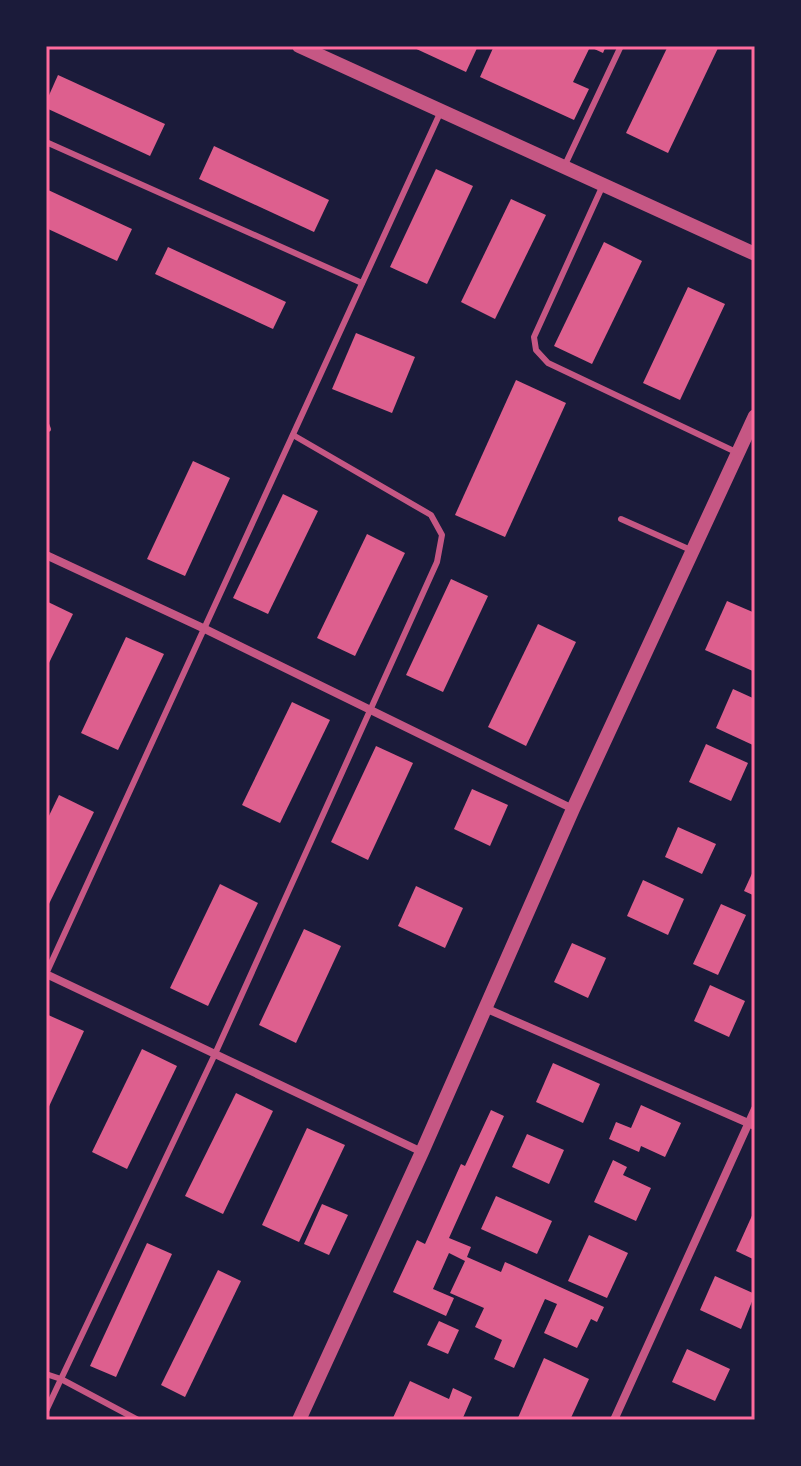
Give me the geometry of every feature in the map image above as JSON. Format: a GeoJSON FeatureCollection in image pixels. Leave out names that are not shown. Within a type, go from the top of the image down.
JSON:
{"type":"FeatureCollection","features":[{"type":"Feature","properties":{"kind":"street"},"geometry":{"type":"LineString","coordinates":[[299,46],[755,254]]}},
{"type":"Feature","properties":{"kind":"street"},"geometry":{"type":"LineString","coordinates":[[299,1420],[422,1152],[573,809],[755,416]]}},
{"type":"Feature","properties":{"kind":"street"},"geometry":{"type":"LineString","coordinates":[[46,555],[573,809]]}},
{"type":"Feature","properties":{"kind":"street"},"geometry":{"type":"LineString","coordinates":[[46,974],[422,1152]]}},
{"type":"Feature","properties":{"kind":"street"},"geometry":{"type":"LineString","coordinates":[[485,1008],[752,1124]]}},
{"type":"Feature","properties":{"kind":"street"},"geometry":{"type":"LineString","coordinates":[[614,1420],[752,1124],[755,1109]]}},
{"type":"Feature","properties":{"kind":"lane"},"geometry":{"type":"LineString","coordinates":[[564,167],[621,46]]}},
{"type":"Feature","properties":{"kind":"lane"},"geometry":{"type":"LineString","coordinates":[[46,974],[441,111]]}},
{"type":"Feature","properties":{"kind":"lane"},"geometry":{"type":"LineString","coordinates":[[46,142],[362,283]]}},
{"type":"Feature","properties":{"kind":"lane"},"geometry":{"type":"LineString","coordinates":[[603,185],[534,337],[536,350],[548,363],[738,453]]}},
{"type":"Feature","properties":{"kind":"lane"},"geometry":{"type":"LineString","coordinates":[[46,1411],[215,1054],[437,562],[442,535],[431,515],[293,435]]}},
{"type":"Feature","properties":{"kind":"lane"},"geometry":{"type":"LineString","coordinates":[[621,519],[693,551]]}},
{"type":"Feature","properties":{"kind":"lane"},"geometry":{"type":"LineString","coordinates":[[46,1374],[138,1420]]}},
{"type":"Feature","properties":{"kind":"building"},"geometry":{"type":"Polygon","coordinates":[[[410,46],[478,46],[466,72],[410,46]]]}},
{"type":"Feature","properties":{"kind":"building"},"geometry":{"type":"Polygon","coordinates":[[[494,46],[606,46],[603,53],[590,47],[573,82],[589,89],[574,120],[480,77],[494,46]]]}},
{"type":"Feature","properties":{"kind":"building"},"geometry":{"type":"Polygon","coordinates":[[[668,46],[719,46],[668,153],[626,133],[668,46]]]}},
{"type":"Feature","properties":{"kind":"building"},"geometry":{"type":"Polygon","coordinates":[[[58,75],[165,124],[150,156],[46,108],[58,75]]]}},
{"type":"Feature","properties":{"kind":"building"},"geometry":{"type":"Polygon","coordinates":[[[214,146],[329,200],[314,232],[199,179],[214,146]]]}},
{"type":"Feature","properties":{"kind":"building"},"geometry":{"type":"Polygon","coordinates":[[[436,169],[473,186],[427,284],[390,267],[436,169]]]}},
{"type":"Feature","properties":{"kind":"building"},"geometry":{"type":"Polygon","coordinates":[[[46,189],[132,229],[117,261],[46,228],[46,189]]]}},
{"type":"Feature","properties":{"kind":"building"},"geometry":{"type":"Polygon","coordinates":[[[511,199],[546,215],[495,319],[461,302],[511,199]]]}},
{"type":"Feature","properties":{"kind":"building"},"geometry":{"type":"Polygon","coordinates":[[[604,242],[642,261],[592,364],[554,346],[604,242]]]}},
{"type":"Feature","properties":{"kind":"building"},"geometry":{"type":"Polygon","coordinates":[[[168,247],[286,302],[273,329],[155,274],[168,247]]]}},
{"type":"Feature","properties":{"kind":"building"},"geometry":{"type":"Polygon","coordinates":[[[688,287],[725,304],[680,400],[643,383],[688,287]]]}},
{"type":"Feature","properties":{"kind":"building"},"geometry":{"type":"Polygon","coordinates":[[[356,333],[415,357],[392,413],[332,389],[356,333]]]}},
{"type":"Feature","properties":{"kind":"building"},"geometry":{"type":"Polygon","coordinates":[[[516,380],[566,403],[505,537],[455,515],[516,380]]]}},
{"type":"Feature","properties":{"kind":"building"},"geometry":{"type":"Polygon","coordinates":[[[193,461],[230,478],[185,576],[147,559],[193,461]]]}},
{"type":"Feature","properties":{"kind":"building"},"geometry":{"type":"Polygon","coordinates":[[[283,494],[318,511],[268,614],[233,598],[283,494]]]}},
{"type":"Feature","properties":{"kind":"building"},"geometry":{"type":"Polygon","coordinates":[[[367,534],[405,553],[355,656],[317,638],[367,534]]]}},
{"type":"Feature","properties":{"kind":"building"},"geometry":{"type":"Polygon","coordinates":[[[451,579],[488,596],[443,692],[406,675],[451,579]]]}},
{"type":"Feature","properties":{"kind":"building"},"geometry":{"type":"Polygon","coordinates":[[[46,601],[73,614],[46,669],[46,601]]]}},
{"type":"Feature","properties":{"kind":"building"},"geometry":{"type":"Polygon","coordinates":[[[727,601],[755,613],[755,672],[705,650],[727,601]]]}},
{"type":"Feature","properties":{"kind":"building"},"geometry":{"type":"Polygon","coordinates":[[[538,624],[576,642],[526,746],[488,727],[538,624]]]}},
{"type":"Feature","properties":{"kind":"building"},"geometry":{"type":"Polygon","coordinates":[[[126,637],[164,654],[118,750],[81,733],[126,637]]]}},
{"type":"Feature","properties":{"kind":"building"},"geometry":{"type":"Polygon","coordinates":[[[733,689],[755,699],[755,746],[716,728],[733,689]]]}},
{"type":"Feature","properties":{"kind":"building"},"geometry":{"type":"Polygon","coordinates":[[[292,702],[330,720],[280,823],[242,805],[292,702]]]}},
{"type":"Feature","properties":{"kind":"building"},"geometry":{"type":"Polygon","coordinates":[[[706,744],[748,763],[731,801],[689,782],[706,744]]]}},
{"type":"Feature","properties":{"kind":"building"},"geometry":{"type":"Polygon","coordinates":[[[376,746],[413,763],[368,860],[331,842],[376,746]]]}},
{"type":"Feature","properties":{"kind":"building"},"geometry":{"type":"Polygon","coordinates":[[[472,789],[508,805],[490,846],[454,829],[472,789]]]}},
{"type":"Feature","properties":{"kind":"building"},"geometry":{"type":"Polygon","coordinates":[[[59,795],[94,812],[46,910],[46,822],[59,795]]]}},
{"type":"Feature","properties":{"kind":"building"},"geometry":{"type":"Polygon","coordinates":[[[678,827],[716,844],[702,874],[665,857],[678,827]]]}},
{"type":"Feature","properties":{"kind":"building"},"geometry":{"type":"Polygon","coordinates":[[[755,867],[755,896],[744,891],[755,867]]]}},
{"type":"Feature","properties":{"kind":"building"},"geometry":{"type":"Polygon","coordinates":[[[643,880],[684,899],[668,935],[627,916],[643,880]]]}},
{"type":"Feature","properties":{"kind":"building"},"geometry":{"type":"Polygon","coordinates":[[[220,884],[258,903],[208,1006],[170,988],[220,884]]]}},
{"type":"Feature","properties":{"kind":"building"},"geometry":{"type":"Polygon","coordinates":[[[416,886],[463,908],[445,948],[398,926],[416,886]]]}},
{"type":"Feature","properties":{"kind":"building"},"geometry":{"type":"Polygon","coordinates":[[[721,904],[746,915],[718,975],[693,964],[721,904]]]}},
{"type":"Feature","properties":{"kind":"building"},"geometry":{"type":"Polygon","coordinates":[[[304,929],[341,946],[296,1043],[259,1025],[304,929]]]}},
{"type":"Feature","properties":{"kind":"building"},"geometry":{"type":"Polygon","coordinates":[[[572,943],[606,958],[588,998],[554,982],[572,943]]]}},
{"type":"Feature","properties":{"kind":"building"},"geometry":{"type":"Polygon","coordinates":[[[710,985],[745,1001],[729,1037],[694,1021],[710,985]]]}},
{"type":"Feature","properties":{"kind":"building"},"geometry":{"type":"Polygon","coordinates":[[[46,1014],[84,1031],[46,1113],[46,1014]]]}},
{"type":"Feature","properties":{"kind":"building"},"geometry":{"type":"Polygon","coordinates":[[[142,1049],[177,1066],[127,1169],[92,1152],[142,1049]]]}},
{"type":"Feature","properties":{"kind":"building"},"geometry":{"type":"Polygon","coordinates":[[[553,1063],[600,1084],[583,1123],[536,1102],[553,1063]]]}},
{"type":"Feature","properties":{"kind":"building"},"geometry":{"type":"Polygon","coordinates":[[[236,1093],[273,1111],[223,1214],[185,1196],[236,1093]]]}},
{"type":"Feature","properties":{"kind":"building"},"geometry":{"type":"Polygon","coordinates":[[[641,1105],[681,1123],[665,1157],[641,1146],[639,1152],[609,1139],[616,1122],[631,1128],[641,1105]]]}},
{"type":"Feature","properties":{"kind":"building"},"geometry":{"type":"Polygon","coordinates":[[[491,1110],[504,1116],[449,1238],[471,1247],[467,1257],[501,1272],[505,1262],[604,1307],[597,1322],[591,1319],[577,1348],[544,1333],[557,1304],[545,1299],[514,1368],[494,1359],[502,1340],[475,1327],[484,1308],[450,1293],[465,1261],[449,1253],[433,1289],[454,1298],[446,1316],[393,1292],[417,1240],[425,1244],[461,1164],[465,1166],[491,1110]]]}},
{"type":"Feature","properties":{"kind":"building"},"geometry":{"type":"Polygon","coordinates":[[[307,1128],[345,1145],[299,1242],[262,1225],[307,1128]]]}},
{"type":"Feature","properties":{"kind":"building"},"geometry":{"type":"Polygon","coordinates":[[[527,1134],[564,1150],[549,1184],[512,1167],[527,1134]]]}},
{"type":"Feature","properties":{"kind":"building"},"geometry":{"type":"Polygon","coordinates":[[[613,1160],[627,1167],[623,1175],[651,1188],[636,1221],[594,1202],[613,1160]]]}},
{"type":"Feature","properties":{"kind":"building"},"geometry":{"type":"Polygon","coordinates":[[[496,1196],[552,1221],[537,1254],[481,1229],[496,1196]]]}},
{"type":"Feature","properties":{"kind":"building"},"geometry":{"type":"Polygon","coordinates":[[[322,1204],[348,1215],[329,1255],[304,1244],[322,1204]]]}},
{"type":"Feature","properties":{"kind":"building"},"geometry":{"type":"Polygon","coordinates":[[[755,1209],[755,1260],[736,1251],[755,1209]]]}},
{"type":"Feature","properties":{"kind":"building"},"geometry":{"type":"Polygon","coordinates":[[[589,1235],[628,1253],[607,1298],[568,1281],[589,1235]]]}},
{"type":"Feature","properties":{"kind":"building"},"geometry":{"type":"Polygon","coordinates":[[[147,1243],[172,1254],[116,1377],[90,1366],[147,1243]]]}},
{"type":"Feature","properties":{"kind":"building"},"geometry":{"type":"Polygon","coordinates":[[[218,1270],[241,1281],[185,1397],[161,1385],[218,1270]]]}},
{"type":"Feature","properties":{"kind":"building"},"geometry":{"type":"Polygon","coordinates":[[[715,1276],[755,1294],[741,1329],[700,1310],[715,1276]]]}},
{"type":"Feature","properties":{"kind":"building"},"geometry":{"type":"Polygon","coordinates":[[[439,1321],[459,1330],[448,1354],[427,1345],[439,1321]]]}},
{"type":"Feature","properties":{"kind":"building"},"geometry":{"type":"Polygon","coordinates":[[[687,1349],[730,1369],[715,1401],[672,1382],[687,1349]]]}},
{"type":"Feature","properties":{"kind":"building"},"geometry":{"type":"Polygon","coordinates":[[[544,1358],[589,1379],[570,1420],[517,1420],[544,1358]]]}},
{"type":"Feature","properties":{"kind":"building"},"geometry":{"type":"Polygon","coordinates":[[[410,1381],[449,1399],[453,1388],[472,1397],[462,1420],[392,1420],[410,1381]]]}}]}
